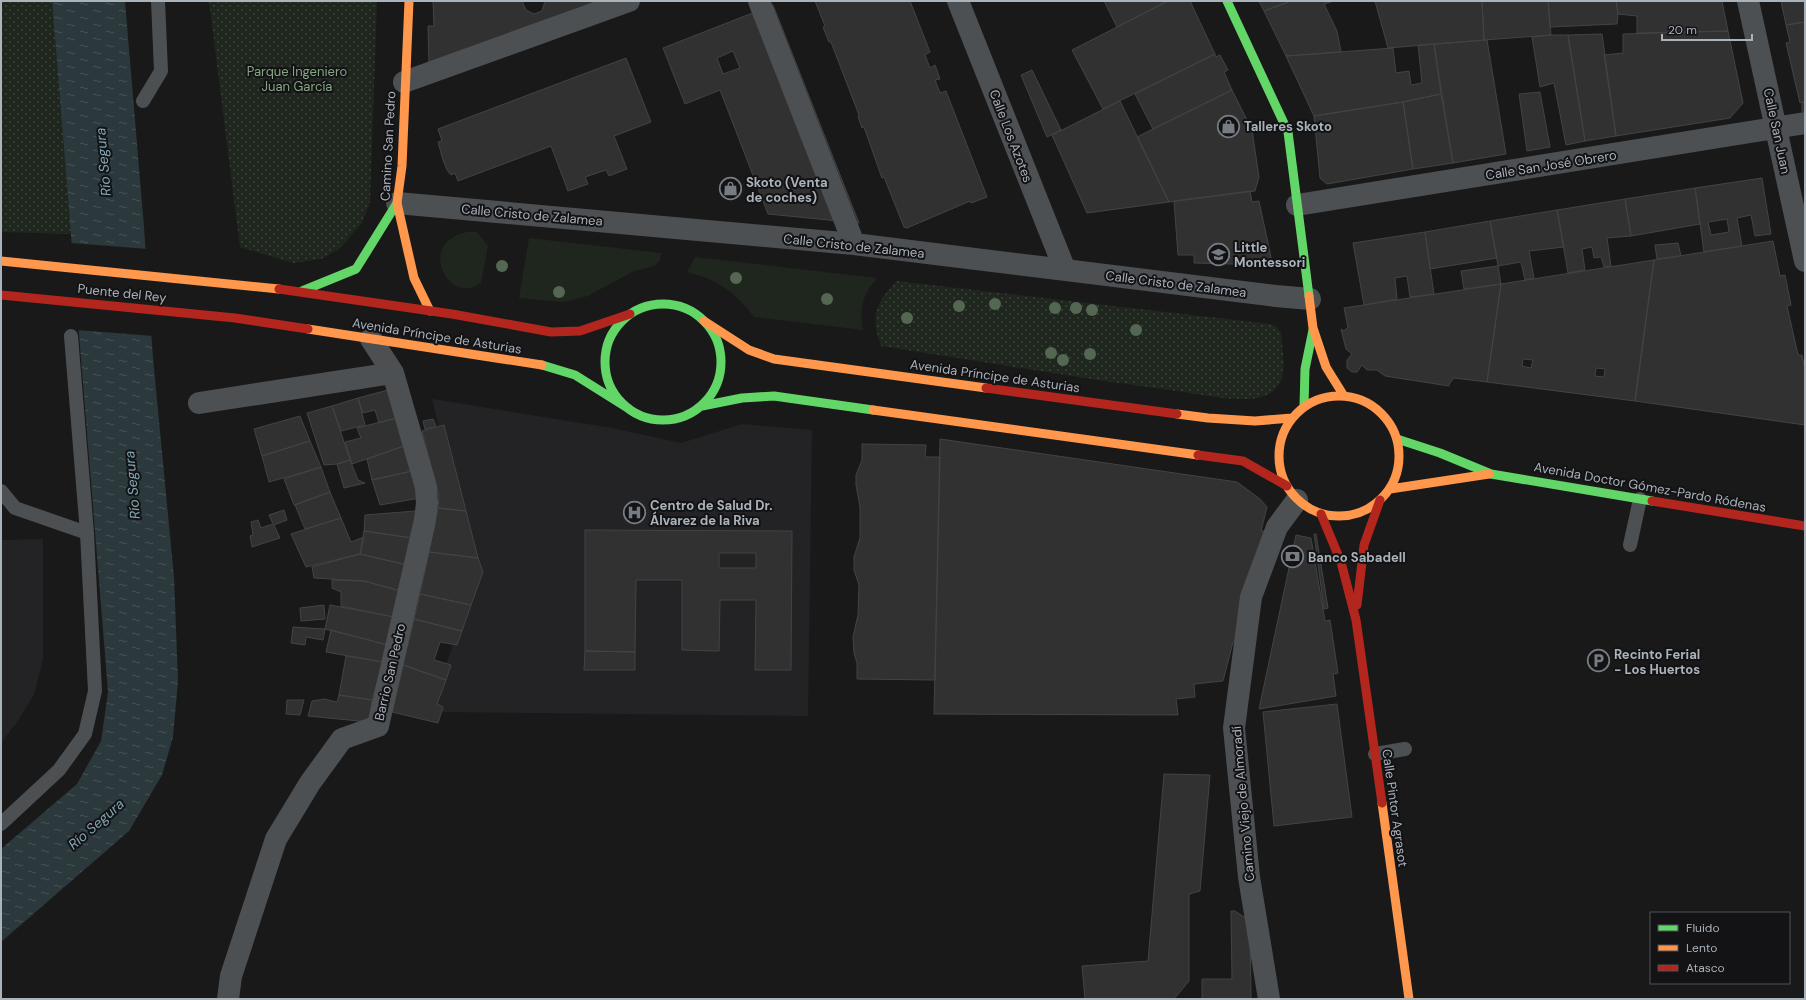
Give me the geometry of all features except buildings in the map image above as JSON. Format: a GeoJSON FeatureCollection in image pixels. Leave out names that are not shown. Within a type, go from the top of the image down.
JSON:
{"type":"FeatureCollection","features":[{"type":"Feature","properties":{"kind":"street","name":"Camino San Pedro"},"geometry":{"type":"LineString","coordinates":[[408,1],[402,166],[397,203],[414,278],[430,311]]}},
{"type":"Feature","properties":{"kind":"street"},"geometry":{"type":"LineString","coordinates":[[404,82],[629,1]]}},
{"type":"Feature","properties":{"kind":"street"},"geometry":{"type":"LineString","coordinates":[[759,1],[854,244]]}},
{"type":"Feature","properties":{"kind":"street","name":"Calle Los Azotes"},"geometry":{"type":"LineString","coordinates":[[958,1],[1065,270]]}},
{"type":"Feature","properties":{"kind":"street"},"geometry":{"type":"LineString","coordinates":[[1226,1],[1288,132],[1313,328],[1326,367],[1344,396]]}},
{"type":"Feature","properties":{"kind":"street","name":"Calle San Juan"},"geometry":{"type":"LineString","coordinates":[[1748,1],[1805,261]]}},
{"type":"Feature","properties":{"kind":"street","name":"Calle San José Obrero"},"geometry":{"type":"LineString","coordinates":[[1297,205],[1777,129],[1805,123]]}},
{"type":"Feature","properties":{"kind":"street"},"geometry":{"type":"LineString","coordinates":[[302,292],[356,269],[397,203]]}},
{"type":"Feature","properties":{"kind":"street","name":"Calle Cristo de Zalamea"},"geometry":{"type":"LineString","coordinates":[[397,203],[854,244],[1310,299]]}},
{"type":"Feature","properties":{"kind":"street","name":"Puente del Rey"},"geometry":{"type":"LineString","coordinates":[[4,261],[236,285]]}},
{"type":"Feature","properties":{"kind":"street","name":"Avenida Príncipe de Asturias"},"geometry":{"type":"LineString","coordinates":[[236,285],[302,292],[430,311],[551,332],[580,331],[630,314]]}},
{"type":"Feature","properties":{"kind":"street","name":"Puente del Rey"},"geometry":{"type":"LineString","coordinates":[[4,295],[235,318]]}},
{"type":"Feature","properties":{"kind":"street"},"geometry":{"type":"LineString","coordinates":[[702,406],[713,391],[720,374],[720,354],[715,336],[704,321],[688,310],[669,304],[649,306],[630,314],[619,324],[611,337],[606,352],[606,367],[609,382],[616,396],[626,407],[640,415],[656,420],[680,418],[702,406],[742,398],[774,396],[1173,451],[1243,461],[1292,493],[1308,509],[1321,514],[1342,517],[1362,512],[1380,500],[1390,488],[1397,473],[1399,456],[1397,439],[1389,423],[1377,410],[1362,400],[1344,396],[1330,396],[1304,406],[1292,418],[1283,434],[1278,451],[1280,470],[1292,493]]}},
{"type":"Feature","properties":{"kind":"street","name":"Avenida Príncipe de Asturias"},"geometry":{"type":"LineString","coordinates":[[235,318],[546,366],[575,375],[626,407]]}},
{"type":"Feature","properties":{"kind":"street","name":"Avenida Príncipe de Asturias"},"geometry":{"type":"LineString","coordinates":[[704,321],[749,350],[774,359],[1208,418],[1255,421],[1292,418]]}},
{"type":"Feature","properties":{"kind":"street"},"geometry":{"type":"LineString","coordinates":[[1304,406],[1305,369],[1313,328]]}},
{"type":"Feature","properties":{"kind":"street","name":"Barrio San Pedro"},"geometry":{"type":"LineString","coordinates":[[228,999],[231,976],[276,839],[310,783],[342,739],[378,726],[425,520],[427,503],[426,487],[393,373],[371,339]]}},
{"type":"Feature","properties":{"kind":"street"},"geometry":{"type":"LineString","coordinates":[[199,402],[393,373]]}},
{"type":"Feature","properties":{"kind":"street","name":"Avenida Doctor Gómez-Pardo Ródenas"},"geometry":{"type":"LineString","coordinates":[[1397,439],[1440,453],[1491,474],[1805,526]]}},
{"type":"Feature","properties":{"kind":"street","name":"Avenida Doctor Gómez-Pardo Ródenas"},"geometry":{"type":"LineString","coordinates":[[1390,488],[1491,474]]}},
{"type":"Feature","properties":{"kind":"street","name":"Camino Viejo de Almoradí"},"geometry":{"type":"LineString","coordinates":[[1269,999],[1249,877],[1234,728],[1251,597],[1277,526],[1292,493]]}},
{"type":"Feature","properties":{"kind":"street","name":"Calle Pintor Agrasot"},"geometry":{"type":"LineString","coordinates":[[1356,620],[1364,545],[1380,500]]}},
{"type":"Feature","properties":{"kind":"street","name":"Calle Pintor Agrasot"},"geometry":{"type":"LineString","coordinates":[[1321,514],[1342,562],[1356,620],[1409,999]]}},
{"type":"Feature","properties":{"kind":"lane"},"geometry":{"type":"LineString","coordinates":[[144,101],[161,71],[158,1]]}},
{"type":"Feature","properties":{"kind":"lane"},"geometry":{"type":"LineString","coordinates":[[1,824],[60,770],[85,734],[96,691],[87,533],[71,336]]}},
{"type":"Feature","properties":{"kind":"lane"},"geometry":{"type":"LineString","coordinates":[[1,491],[15,508],[87,533]]}},
{"type":"Feature","properties":{"kind":"lane"},"geometry":{"type":"LineString","coordinates":[[1630,545],[1640,499]]}},
{"type":"Feature","properties":{"kind":"lane"},"geometry":{"type":"LineString","coordinates":[[1375,754],[1405,749]]}},
{"type":"Feature","properties":{"kind":"shaded area","name":"Centro de Salud Dr. Álvarez de la Riva"},"geometry":{"type":"Polygon","coordinates":[[[432,399],[612,428],[681,443],[742,424],[812,430],[808,716],[429,712],[476,581],[432,399]]]}},
{"type":"Feature","properties":{"kind":"shaded area"},"geometry":{"type":"Polygon","coordinates":[[[43,539],[43,659],[34,695],[17,722],[1,743],[1,540],[43,539]]]}},
{"type":"Feature","properties":{"kind":"green space"},"geometry":{"type":"Polygon","coordinates":[[[1,1],[52,1],[71,234],[1,232],[1,1]]]}},
{"type":"Feature","properties":{"kind":"green space","name":"Parque Ingeniero Juan García"},"geometry":{"type":"Polygon","coordinates":[[[209,1],[377,1],[370,202],[362,223],[339,249],[321,259],[293,263],[240,247],[209,1]]]}},
{"type":"Feature","properties":{"kind":"green space"},"geometry":{"type":"Polygon","coordinates":[[[467,232],[477,232],[488,246],[481,283],[471,288],[462,288],[455,285],[444,274],[440,258],[441,251],[450,239],[467,232]]]}},
{"type":"Feature","properties":{"kind":"green space"},"geometry":{"type":"Polygon","coordinates":[[[529,238],[661,253],[660,260],[654,266],[632,272],[588,296],[563,302],[519,298],[529,238]]]}},
{"type":"Feature","properties":{"kind":"green space"},"geometry":{"type":"Polygon","coordinates":[[[695,257],[877,278],[868,290],[863,302],[863,330],[754,317],[740,300],[725,288],[707,278],[687,272],[695,257]]]}},
{"type":"Feature","properties":{"kind":"green space"},"geometry":{"type":"Polygon","coordinates":[[[897,281],[1270,324],[1277,327],[1281,332],[1283,358],[1282,376],[1275,390],[1267,395],[1258,398],[1235,399],[1103,381],[881,346],[875,318],[879,304],[897,281]]]}},
{"type":"Feature","properties":{"kind":"water","name":"Río Segura"},"geometry":{"type":"Polygon","coordinates":[[[52,1],[125,1],[144,227],[153,358],[174,577],[178,681],[173,737],[162,775],[129,831],[1,942],[1,849],[77,784],[101,741],[108,692],[52,1]]]}},
{"type":"Feature","properties":{"kind":"pier"},"geometry":{"type":"Polygon","coordinates":[[[70,243],[148,249],[154,336],[77,330],[70,243]]]}},
{"type":"Feature","properties":{"kind":"traffic: fast"},"geometry":{"type":"LineString","coordinates":[[1227,1],[1288,132],[1309,296]]}},
{"type":"Feature","properties":{"kind":"traffic: fast"},"geometry":{"type":"LineString","coordinates":[[302,291],[356,269],[397,203]]}},
{"type":"Feature","properties":{"kind":"traffic: fast"},"geometry":{"type":"LineString","coordinates":[[663,304],[685,309],[704,321],[716,340],[721,362],[716,384],[704,403],[685,415],[663,420],[641,415],[622,403],[610,384],[605,362],[610,340],[622,321],[641,309],[663,304]]}},
{"type":"Feature","properties":{"kind":"traffic: fast"},"geometry":{"type":"LineString","coordinates":[[1304,406],[1305,369],[1313,330]]}},
{"type":"Feature","properties":{"kind":"traffic: fast"},"geometry":{"type":"LineString","coordinates":[[542,365],[575,375],[626,407]]}},
{"type":"Feature","properties":{"kind":"traffic: fast"},"geometry":{"type":"LineString","coordinates":[[702,406],[742,398],[774,396],[873,410]]}},
{"type":"Feature","properties":{"kind":"traffic: fast"},"geometry":{"type":"LineString","coordinates":[[1397,439],[1440,453],[1491,474],[1652,501]]}},
{"type":"Feature","properties":{"kind":"traffic: slow"},"geometry":{"type":"LineString","coordinates":[[409,1],[402,166],[397,203],[414,278],[430,311]]}},
{"type":"Feature","properties":{"kind":"traffic: slow"},"geometry":{"type":"LineString","coordinates":[[1,261],[279,289]]}},
{"type":"Feature","properties":{"kind":"traffic: slow"},"geometry":{"type":"LineString","coordinates":[[1309,296],[1313,328],[1326,367],[1344,396]]}},
{"type":"Feature","properties":{"kind":"traffic: slow"},"geometry":{"type":"LineString","coordinates":[[704,321],[749,350],[774,359],[986,388]]}},
{"type":"Feature","properties":{"kind":"traffic: slow"},"geometry":{"type":"LineString","coordinates":[[308,329],[542,365]]}},
{"type":"Feature","properties":{"kind":"traffic: slow"},"geometry":{"type":"LineString","coordinates":[[1339,396],[1362,400],[1382,413],[1395,433],[1399,456],[1395,479],[1382,499],[1362,512],[1339,516],[1316,512],[1296,499],[1283,479],[1279,456],[1283,433],[1296,413],[1316,400],[1339,396]]}},
{"type":"Feature","properties":{"kind":"traffic: slow"},"geometry":{"type":"LineString","coordinates":[[873,410],[1198,455]]}},
{"type":"Feature","properties":{"kind":"traffic: slow"},"geometry":{"type":"LineString","coordinates":[[1177,414],[1208,418],[1255,421],[1292,418]]}},
{"type":"Feature","properties":{"kind":"traffic: slow"},"geometry":{"type":"LineString","coordinates":[[1390,489],[1489,474]]}},
{"type":"Feature","properties":{"kind":"traffic: slow"},"geometry":{"type":"LineString","coordinates":[[1382,803],[1409,999]]}},
{"type":"Feature","properties":{"kind":"traffic: jam"},"geometry":{"type":"LineString","coordinates":[[279,289],[452,314],[551,332],[580,331],[630,314]]}},
{"type":"Feature","properties":{"kind":"traffic: jam"},"geometry":{"type":"LineString","coordinates":[[1,295],[235,318],[308,329]]}},
{"type":"Feature","properties":{"kind":"traffic: jam"},"geometry":{"type":"LineString","coordinates":[[986,388],[1177,414]]}},
{"type":"Feature","properties":{"kind":"traffic: jam"},"geometry":{"type":"LineString","coordinates":[[1198,455],[1243,461],[1287,486]]}},
{"type":"Feature","properties":{"kind":"traffic: jam"},"geometry":{"type":"LineString","coordinates":[[1357,605],[1364,545],[1380,500]]}},
{"type":"Feature","properties":{"kind":"traffic: jam"},"geometry":{"type":"LineString","coordinates":[[1652,501],[1805,526]]}},
{"type":"Feature","properties":{"kind":"traffic: jam"},"geometry":{"type":"LineString","coordinates":[[1321,514],[1341,562],[1356,620],[1382,803]]}},
{"type":"Feature","properties":{"kind":"place","name":"Talleres Skoto"},"geometry":{"type":"Point","coordinates":[1229,126]}},
{"type":"Feature","properties":{"kind":"place","name":"Skoto (Venta de coches)"},"geometry":{"type":"Point","coordinates":[731,189]}},
{"type":"Feature","properties":{"kind":"place","name":"Little Montessori"},"geometry":{"type":"Point","coordinates":[1219,254]}},
{"type":"Feature","properties":{"kind":"place","name":"Centro de Salud Dr. Álvarez de la Riva"},"geometry":{"type":"Point","coordinates":[635,512]}},
{"type":"Feature","properties":{"kind":"place","name":"Banco Sabadell"},"geometry":{"type":"Point","coordinates":[1293,557]}},
{"type":"Feature","properties":{"kind":"place","name":"Recinto Ferial - Los Huertos"},"geometry":{"type":"Point","coordinates":[1599,661]}}]}
